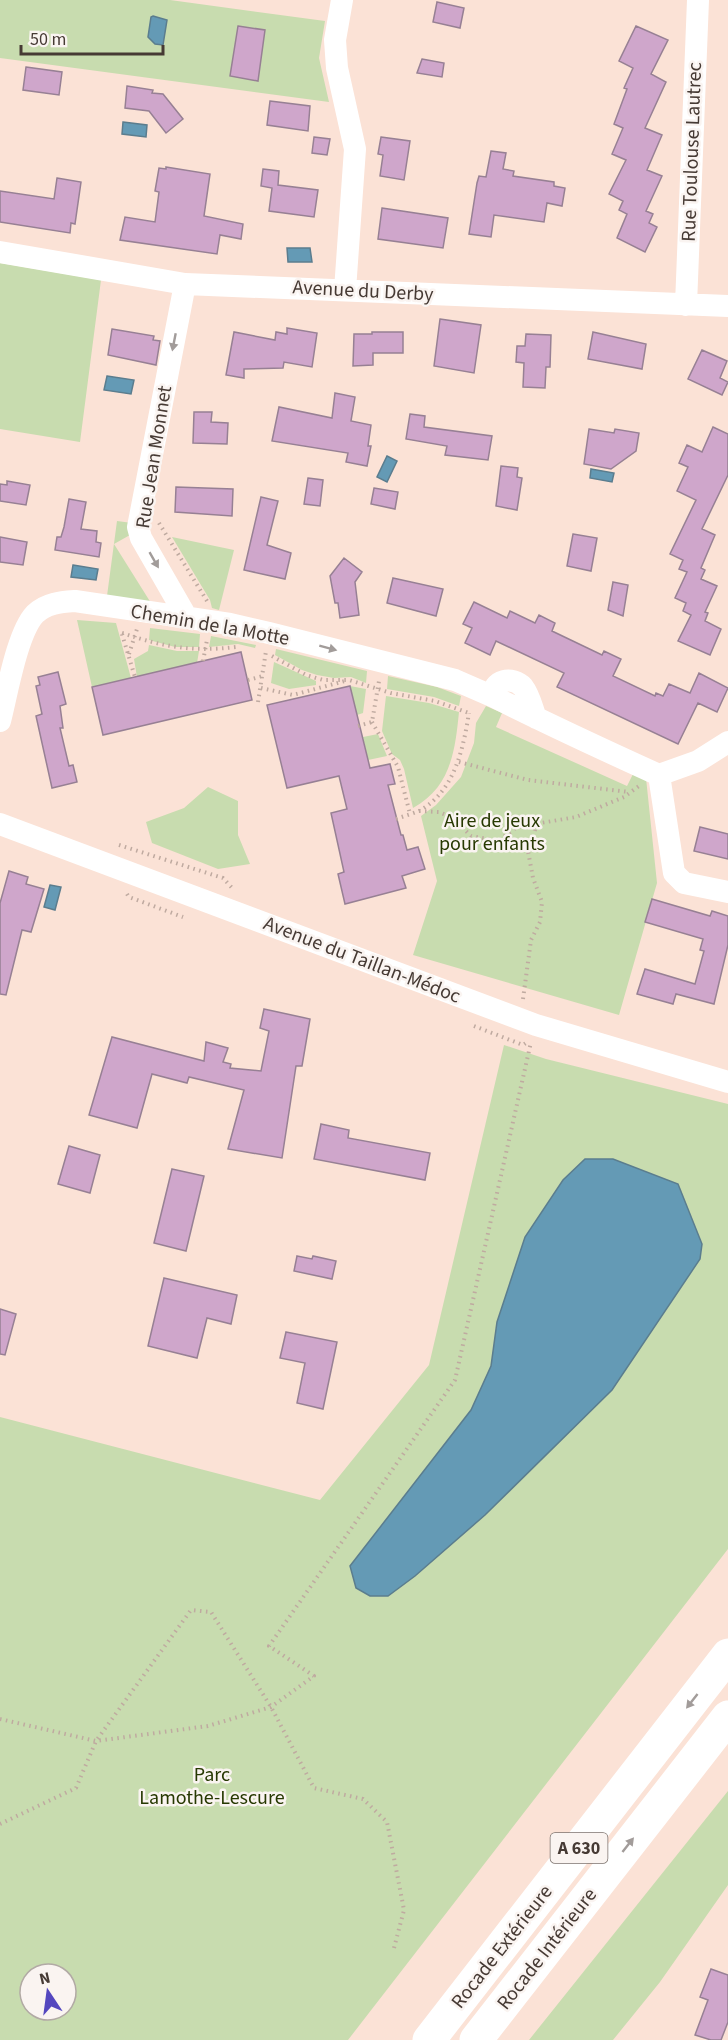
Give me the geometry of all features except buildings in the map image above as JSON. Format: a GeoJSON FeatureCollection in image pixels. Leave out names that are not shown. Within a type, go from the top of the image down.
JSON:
{"type":"FeatureCollection","features":[{"type":"Feature","properties":{"kind":"highway","name":"Rocade Extérieure"},"geometry":{"type":"LineString","coordinates":[[429,2040],[728,1655]]}},
{"type":"Feature","properties":{"kind":"highway","name":"Rocade Intérieure"},"geometry":{"type":"LineString","coordinates":[[476,2040],[728,1717]]}},
{"type":"Feature","properties":{"kind":"street"},"geometry":{"type":"LineString","coordinates":[[342,0],[335,40],[337,68],[355,149],[345,290]]}},
{"type":"Feature","properties":{"kind":"street","name":"Rue Toulouse Lautrec"},"geometry":{"type":"LineString","coordinates":[[686,305],[698,0]]}},
{"type":"Feature","properties":{"kind":"street","name":"Avenue du Derby"},"geometry":{"type":"LineString","coordinates":[[0,252],[185,284],[728,306]]}},
{"type":"Feature","properties":{"kind":"street","name":"Rue Jean Monnet"},"geometry":{"type":"LineString","coordinates":[[185,284],[138,527],[141,538],[188,618]]}},
{"type":"Feature","properties":{"kind":"street","name":"Chemin de la Motte"},"geometry":{"type":"LineString","coordinates":[[0,721],[21,639],[36,614],[49,605],[75,601],[220,623],[264,645],[382,663],[455,680],[484,693]]}},
{"type":"Feature","properties":{"kind":"street"},"geometry":{"type":"LineString","coordinates":[[484,693],[493,692],[499,682],[514,681],[528,694],[536,718],[659,775],[698,761],[728,742]]}},
{"type":"Feature","properties":{"kind":"street"},"geometry":{"type":"LineString","coordinates":[[659,775],[674,873],[684,883],[728,892]]}},
{"type":"Feature","properties":{"kind":"street","name":"Avenue du Taillan-Médoc"},"geometry":{"type":"LineString","coordinates":[[0,824],[545,1028],[728,1082]]}},
{"type":"Feature","properties":{"kind":"path"},"geometry":{"type":"LineString","coordinates":[[141,506],[160,524],[220,623]]}},
{"type":"Feature","properties":{"kind":"path"},"geometry":{"type":"LineString","coordinates":[[115,607],[135,677]]}},
{"type":"Feature","properties":{"kind":"path"},"geometry":{"type":"LineString","coordinates":[[129,655],[142,611]]}},
{"type":"Feature","properties":{"kind":"path"},"geometry":{"type":"LineString","coordinates":[[122,633],[180,648],[241,647]]}},
{"type":"Feature","properties":{"kind":"path"},"geometry":{"type":"LineString","coordinates":[[258,702],[263,676],[264,645]]}},
{"type":"Feature","properties":{"kind":"path"},"geometry":{"type":"LineString","coordinates":[[264,645],[306,675],[323,680],[349,680],[377,689],[435,701],[469,713]]}},
{"type":"Feature","properties":{"kind":"path"},"geometry":{"type":"LineString","coordinates":[[382,663],[372,722],[398,767],[410,814]]}},
{"type":"Feature","properties":{"kind":"path"},"geometry":{"type":"LineString","coordinates":[[248,680],[263,676]]}},
{"type":"Feature","properties":{"kind":"path"},"geometry":{"type":"LineString","coordinates":[[261,688],[293,695],[349,680]]}},
{"type":"Feature","properties":{"kind":"path"},"geometry":{"type":"LineString","coordinates":[[396,819],[419,810],[434,799],[449,782],[459,762],[469,713],[484,693]]}},
{"type":"Feature","properties":{"kind":"path"},"geometry":{"type":"LineString","coordinates":[[358,726],[372,722]]}},
{"type":"Feature","properties":{"kind":"path"},"geometry":{"type":"LineString","coordinates":[[459,762],[528,780],[631,792]]}},
{"type":"Feature","properties":{"kind":"path"},"geometry":{"type":"LineString","coordinates":[[419,810],[439,812],[453,818],[471,836],[498,840],[517,827],[576,817],[624,797],[659,775]]}},
{"type":"Feature","properties":{"kind":"path"},"geometry":{"type":"LineString","coordinates":[[523,999],[531,940],[540,922],[542,902],[533,878],[528,851],[537,824]]}},
{"type":"Feature","properties":{"kind":"path"},"geometry":{"type":"LineString","coordinates":[[0,1719],[96,1741],[208,1726],[271,1707],[314,1676],[269,1646],[455,1380],[532,1041]]}},
{"type":"Feature","properties":{"kind":"path"},"geometry":{"type":"LineString","coordinates":[[0,1824],[76,1788],[96,1741],[191,1610],[211,1612],[271,1707],[314,1788],[363,1799],[387,1822],[404,1910],[394,1948]]}},
{"type":"Feature","properties":{"kind":"green space"},"geometry":{"type":"Polygon","coordinates":[[[0,0],[170,0],[325,21],[319,58],[329,102],[0,58],[0,0]]]}},
{"type":"Feature","properties":{"kind":"green space"},"geometry":{"type":"Polygon","coordinates":[[[0,263],[101,280],[80,442],[0,429],[0,263]]]}},
{"type":"Feature","properties":{"kind":"green space"},"geometry":{"type":"Polygon","coordinates":[[[117,521],[132,523],[130,535],[114,544],[151,603],[107,596],[117,521]]]}},
{"type":"Feature","properties":{"kind":"green space"},"geometry":{"type":"Polygon","coordinates":[[[172,537],[234,550],[219,610],[212,608],[210,600],[172,537]]]}},
{"type":"Feature","properties":{"kind":"green space"},"geometry":{"type":"Polygon","coordinates":[[[77,620],[116,623],[131,678],[92,687],[77,620]]]}},
{"type":"Feature","properties":{"kind":"green space"},"geometry":{"type":"Polygon","coordinates":[[[150,628],[200,634],[199,647],[175,647],[149,640],[150,628]]]}},
{"type":"Feature","properties":{"kind":"green space"},"geometry":{"type":"Polygon","coordinates":[[[211,636],[256,645],[255,648],[238,644],[209,647],[211,636]]]}},
{"type":"Feature","properties":{"kind":"green space"},"geometry":{"type":"Polygon","coordinates":[[[149,645],[177,651],[199,651],[197,663],[137,677],[134,659],[148,651],[149,645]]]}},
{"type":"Feature","properties":{"kind":"green space"},"geometry":{"type":"Polygon","coordinates":[[[276,649],[367,671],[366,683],[351,677],[334,678],[302,670],[275,655],[276,649]]]}},
{"type":"Feature","properties":{"kind":"green space"},"geometry":{"type":"Polygon","coordinates":[[[274,662],[316,681],[316,685],[289,689],[271,683],[274,662]]]}},
{"type":"Feature","properties":{"kind":"green space"},"geometry":{"type":"Polygon","coordinates":[[[388,676],[437,687],[461,696],[459,706],[434,697],[387,689],[388,676]]]}},
{"type":"Feature","properties":{"kind":"green space"},"geometry":{"type":"Polygon","coordinates":[[[350,686],[366,689],[363,713],[357,715],[350,686]]]}},
{"type":"Feature","properties":{"kind":"green space"},"geometry":{"type":"Polygon","coordinates":[[[386,696],[429,703],[459,712],[449,767],[436,790],[413,808],[404,769],[400,760],[392,754],[382,731],[386,696]]]}},
{"type":"Feature","properties":{"kind":"green space","name":"Aire de jeux pour enfants"},"geometry":{"type":"Polygon","coordinates":[[[486,706],[502,713],[496,727],[627,786],[634,772],[646,778],[657,883],[619,1015],[413,955],[437,881],[421,816],[436,805],[461,777],[474,743],[476,723],[486,706]]]}},
{"type":"Feature","properties":{"kind":"green space"},"geometry":{"type":"Polygon","coordinates":[[[378,734],[387,756],[368,760],[363,737],[378,734]]]}},
{"type":"Feature","properties":{"kind":"green space"},"geometry":{"type":"Polygon","coordinates":[[[208,787],[238,801],[238,835],[250,864],[218,869],[152,843],[146,822],[184,808],[208,787]]]}},
{"type":"Feature","properties":{"kind":"green space","name":"Parc Lamothe-Lescure"},"geometry":{"type":"Polygon","coordinates":[[[504,1045],[546,1059],[728,1104],[728,1549],[348,2040],[0,2040],[0,1417],[320,1500],[429,1365],[504,1045]]]}},
{"type":"Feature","properties":{"kind":"green space"},"geometry":{"type":"Polygon","coordinates":[[[728,1791],[728,1885],[660,1982],[613,2040],[529,2040],[728,1791]]]}},
{"type":"Feature","properties":{"kind":"water"},"geometry":{"type":"Polygon","coordinates":[[[153,16],[167,20],[163,45],[155,44],[148,37],[153,16]]]}},
{"type":"Feature","properties":{"kind":"water"},"geometry":{"type":"Polygon","coordinates":[[[123,122],[147,125],[146,137],[122,134],[123,122]]]}},
{"type":"Feature","properties":{"kind":"water"},"geometry":{"type":"Polygon","coordinates":[[[287,248],[310,248],[312,262],[288,262],[287,248]]]}},
{"type":"Feature","properties":{"kind":"water"},"geometry":{"type":"Polygon","coordinates":[[[107,376],[134,380],[131,394],[104,390],[107,376]]]}},
{"type":"Feature","properties":{"kind":"water"},"geometry":{"type":"Polygon","coordinates":[[[387,456],[397,461],[387,482],[377,477],[387,456]]]}},
{"type":"Feature","properties":{"kind":"water"},"geometry":{"type":"Polygon","coordinates":[[[591,469],[614,473],[612,482],[590,478],[591,469]]]}},
{"type":"Feature","properties":{"kind":"water"},"geometry":{"type":"Polygon","coordinates":[[[73,565],[98,569],[96,580],[71,577],[73,565]]]}},
{"type":"Feature","properties":{"kind":"water"},"geometry":{"type":"Polygon","coordinates":[[[50,885],[61,887],[55,910],[44,907],[50,885]]]}},
{"type":"Feature","properties":{"kind":"water"},"geometry":{"type":"Polygon","coordinates":[[[585,1159],[613,1159],[678,1184],[702,1244],[700,1259],[612,1390],[485,1515],[415,1576],[388,1596],[370,1596],[356,1588],[350,1566],[471,1410],[491,1366],[497,1322],[525,1237],[563,1180],[585,1159]]]}}]}
